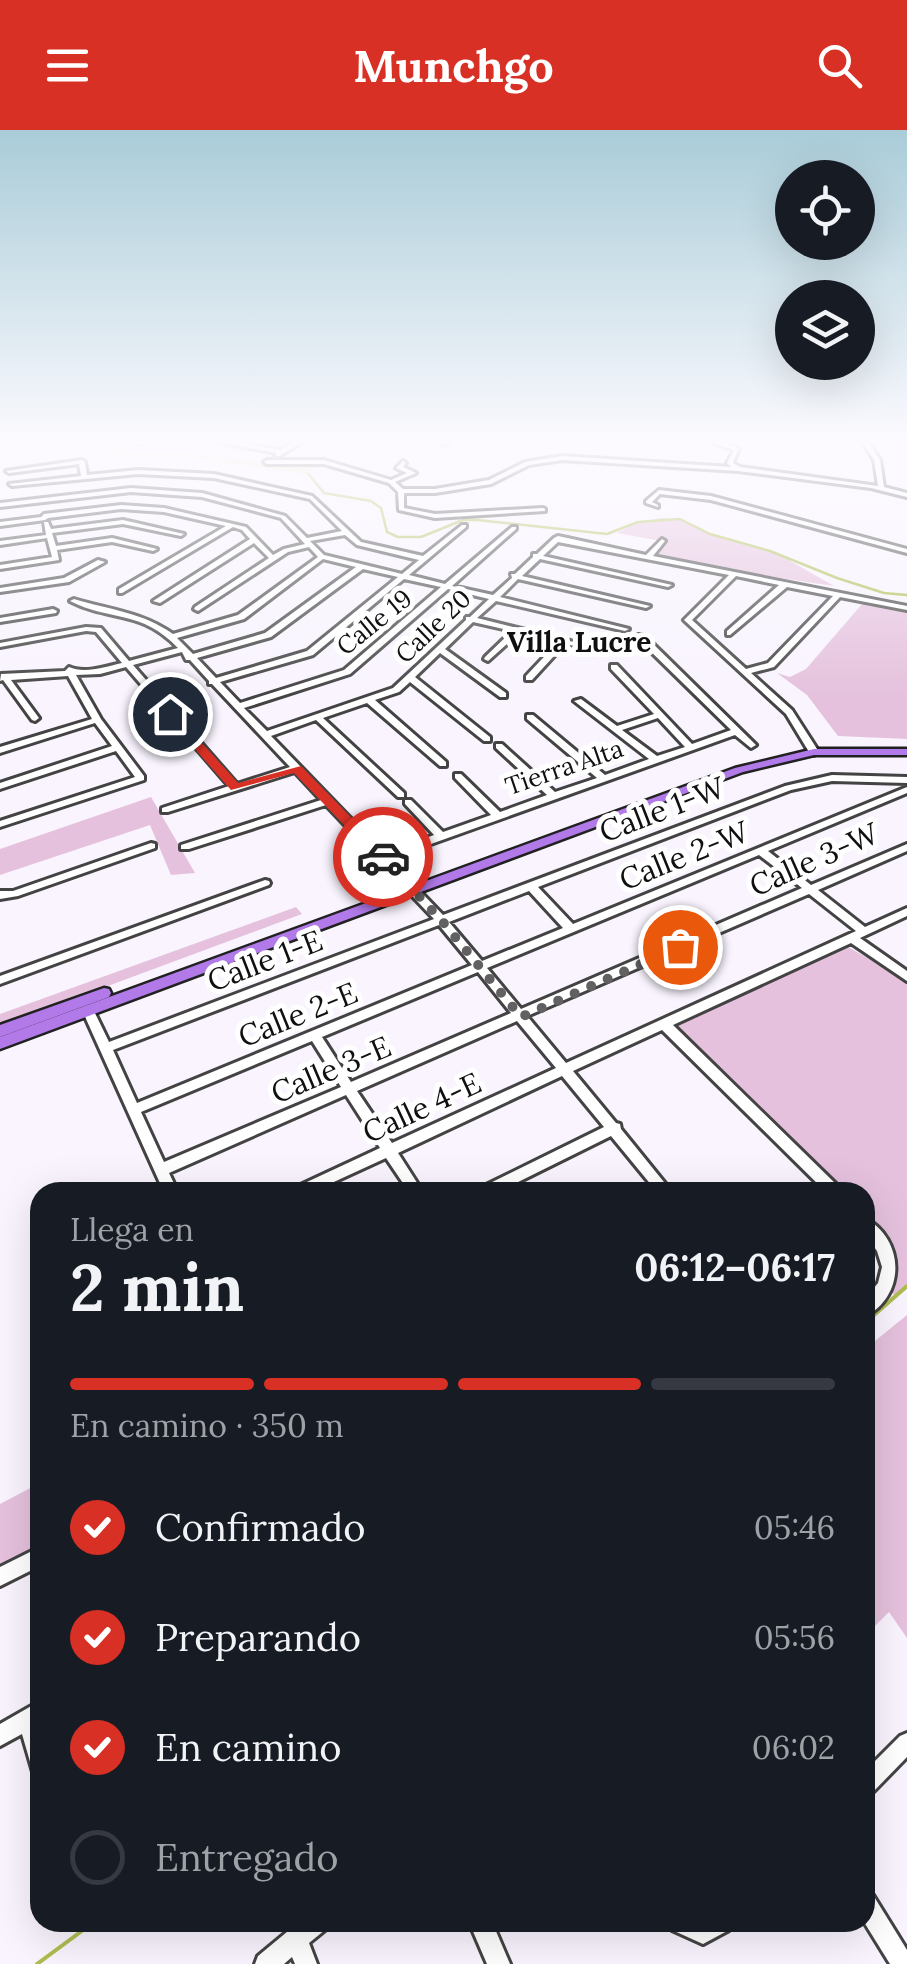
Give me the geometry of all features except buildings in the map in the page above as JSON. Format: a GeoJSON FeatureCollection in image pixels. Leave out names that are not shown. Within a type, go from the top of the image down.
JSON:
{"type":"FeatureCollection","features":[{"type":"Feature","properties":{"kind":"main road"},"geometry":{"type":"LineString","coordinates":[[0,1031],[739,770],[812,748],[907,744]]}},
{"type":"Feature","properties":{"kind":"main road"},"geometry":{"type":"LineString","coordinates":[[812,748],[907,752]]}},
{"type":"Feature","properties":{"kind":"main road"},"geometry":{"type":"LineString","coordinates":[[0,1043],[410,886]]}},
{"type":"Feature","properties":{"kind":"street"},"geometry":{"type":"LineString","coordinates":[[47,526],[54,553]]}},
{"type":"Feature","properties":{"kind":"street"},"geometry":{"type":"LineString","coordinates":[[0,543],[101,526]]}},
{"type":"Feature","properties":{"kind":"street"},"geometry":{"type":"LineString","coordinates":[[140,526],[181,534]]}},
{"type":"Feature","properties":{"kind":"street"},"geometry":{"type":"LineString","coordinates":[[122,591],[231,526]]}},
{"type":"Feature","properties":{"kind":"street"},"geometry":{"type":"LineString","coordinates":[[234,526],[244,528],[272,560]]}},
{"type":"Feature","properties":{"kind":"street"},"geometry":{"type":"LineString","coordinates":[[292,526],[322,557],[625,629]]}},
{"type":"Feature","properties":{"kind":"street"},"geometry":{"type":"LineString","coordinates":[[341,526],[360,544],[425,559]]}},
{"type":"Feature","properties":{"kind":"street"},"geometry":{"type":"LineString","coordinates":[[212,682],[310,653],[464,526]]}},
{"type":"Feature","properties":{"kind":"street"},"geometry":{"type":"LineString","coordinates":[[811,526],[907,551]]}},
{"type":"Feature","properties":{"kind":"street","name":"Calle 19"},"geometry":{"type":"LineString","coordinates":[[237,707],[347,672],[514,528]]}},
{"type":"Feature","properties":{"kind":"street"},"geometry":{"type":"LineString","coordinates":[[198,609],[286,550],[348,532]]}},
{"type":"Feature","properties":{"kind":"street","name":"Calle 20"},"geometry":{"type":"LineString","coordinates":[[264,734],[396,690],[557,538],[647,558]]}},
{"type":"Feature","properties":{"kind":"street"},"geometry":{"type":"LineString","coordinates":[[0,567],[112,540],[153,549]]}},
{"type":"Feature","properties":{"kind":"street"},"geometry":{"type":"LineString","coordinates":[[157,602],[255,540]]}},
{"type":"Feature","properties":{"kind":"street"},"geometry":{"type":"LineString","coordinates":[[647,558],[662,541]]}},
{"type":"Feature","properties":{"kind":"street"},"geometry":{"type":"LineString","coordinates":[[536,556],[668,585]]}},
{"type":"Feature","properties":{"kind":"street"},"geometry":{"type":"LineString","coordinates":[[180,647],[241,617],[322,557]]}},
{"type":"Feature","properties":{"kind":"street"},"geometry":{"type":"LineString","coordinates":[[647,558],[907,608]]}},
{"type":"Feature","properties":{"kind":"street"},"geometry":{"type":"LineString","coordinates":[[0,591],[66,580],[100,562]]}},
{"type":"Feature","properties":{"kind":"street"},"geometry":{"type":"LineString","coordinates":[[2,676],[100,669],[180,647],[268,636],[361,567]]}},
{"type":"Feature","properties":{"kind":"street"},"geometry":{"type":"LineString","coordinates":[[733,575],[688,620],[789,712],[812,748]]}},
{"type":"Feature","properties":{"kind":"street"},"geometry":{"type":"LineString","coordinates":[[514,576],[646,606]]}},
{"type":"Feature","properties":{"kind":"street"},"geometry":{"type":"LineString","coordinates":[[730,633],[784,585]]}},
{"type":"Feature","properties":{"kind":"street"},"geometry":{"type":"LineString","coordinates":[[744,672],[771,665],[840,594]]}},
{"type":"Feature","properties":{"kind":"street"},"geometry":{"type":"LineString","coordinates":[[74,601],[141,615],[180,647],[442,921],[657,1182]]}},
{"type":"Feature","properties":{"kind":"street"},"geometry":{"type":"LineString","coordinates":[[0,620],[54,611]]}},
{"type":"Feature","properties":{"kind":"street"},"geometry":{"type":"LineString","coordinates":[[469,619],[594,648]]}},
{"type":"Feature","properties":{"kind":"street"},"geometry":{"type":"LineString","coordinates":[[0,645],[98,630],[235,788]]}},
{"type":"Feature","properties":{"kind":"street"},"geometry":{"type":"LineString","coordinates":[[488,659],[518,630]]}},
{"type":"Feature","properties":{"kind":"street"},"geometry":{"type":"LineString","coordinates":[[640,637],[751,744]]}},
{"type":"Feature","properties":{"kind":"street"},"geometry":{"type":"LineString","coordinates":[[529,678],[563,641]]}},
{"type":"Feature","properties":{"kind":"street"},"geometry":{"type":"LineString","coordinates":[[438,648],[503,696]]}},
{"type":"Feature","properties":{"kind":"street"},"geometry":{"type":"LineString","coordinates":[[614,667],[691,748]]}},
{"type":"Feature","properties":{"kind":"street"},"geometry":{"type":"LineString","coordinates":[[0,824],[141,778],[97,720],[70,672]]}},
{"type":"Feature","properties":{"kind":"street"},"geometry":{"type":"LineString","coordinates":[[2,676],[34,718]]}},
{"type":"Feature","properties":{"kind":"street"},"geometry":{"type":"LineString","coordinates":[[409,677],[487,739]]}},
{"type":"Feature","properties":{"kind":"street"},"geometry":{"type":"LineString","coordinates":[[368,698],[444,764]]}},
{"type":"Feature","properties":{"kind":"street"},"geometry":{"type":"LineString","coordinates":[[578,701],[656,760]]}},
{"type":"Feature","properties":{"kind":"street"},"geometry":{"type":"LineString","coordinates":[[616,729],[660,715]]}},
{"type":"Feature","properties":{"kind":"street"},"geometry":{"type":"LineString","coordinates":[[316,716],[439,834]]}},
{"type":"Feature","properties":{"kind":"street"},"geometry":{"type":"LineString","coordinates":[[530,717],[603,778]]}},
{"type":"Feature","properties":{"kind":"street"},"geometry":{"type":"LineString","coordinates":[[0,750],[97,720]]}},
{"type":"Feature","properties":{"kind":"street","name":"Tierra Alta"},"geometry":{"type":"LineString","coordinates":[[380,854],[737,731]]}},
{"type":"Feature","properties":{"kind":"street"},"geometry":{"type":"LineString","coordinates":[[499,746],[552,795]]}},
{"type":"Feature","properties":{"kind":"street"},"geometry":{"type":"LineString","coordinates":[[0,786],[117,748]]}},
{"type":"Feature","properties":{"kind":"street"},"geometry":{"type":"LineString","coordinates":[[165,810],[296,768]]}},
{"type":"Feature","properties":{"kind":"street"},"geometry":{"type":"LineString","coordinates":[[458,776],[496,814]]}},
{"type":"Feature","properties":{"kind":"street","name":"Calle 1-W"},"geometry":{"type":"LineString","coordinates":[[442,921],[788,788],[832,778],[907,780]]}},
{"type":"Feature","properties":{"kind":"street","name":"Calle 2-W"},"geometry":{"type":"LineString","coordinates":[[480,967],[907,790]]}},
{"type":"Feature","properties":{"kind":"street"},"geometry":{"type":"LineString","coordinates":[[185,846],[328,801]]}},
{"type":"Feature","properties":{"kind":"street"},"geometry":{"type":"LineString","coordinates":[[0,894],[14,894],[152,846]]}},
{"type":"Feature","properties":{"kind":"street","name":"Calle 3-W"},"geometry":{"type":"LineString","coordinates":[[521,1017],[907,847]]}},
{"type":"Feature","properties":{"kind":"street"},"geometry":{"type":"LineString","coordinates":[[762,852],[810,889],[872,954],[907,977]]}},
{"type":"Feature","properties":{"kind":"street"},"geometry":{"type":"LineString","coordinates":[[0,980],[266,883]]}},
{"type":"Feature","properties":{"kind":"street"},"geometry":{"type":"LineString","coordinates":[[531,887],[571,929]]}},
{"type":"Feature","properties":{"kind":"street","name":"Calle 4-E"},"geometry":{"type":"LineString","coordinates":[[322,1182],[907,912]]}},
{"type":"Feature","properties":{"kind":"street","name":"Calle 1-E"},"geometry":{"type":"LineString","coordinates":[[106,1048],[442,921]]}},
{"type":"Feature","properties":{"kind":"street","name":"Calle 2-E"},"geometry":{"type":"LineString","coordinates":[[135,1109],[480,967]]}},
{"type":"Feature","properties":{"kind":"street"},"geometry":{"type":"LineString","coordinates":[[88,1010],[167,1182]]}},
{"type":"Feature","properties":{"kind":"street","name":"Calle 3-E"},"geometry":{"type":"LineString","coordinates":[[161,1170],[521,1017]]}},
{"type":"Feature","properties":{"kind":"street"},"geometry":{"type":"LineString","coordinates":[[665,1024],[824,1182]]}},
{"type":"Feature","properties":{"kind":"street"},"geometry":{"type":"LineString","coordinates":[[314,1035],[409,1182]]}},
{"type":"Feature","properties":{"kind":"street"},"geometry":{"type":"LineString","coordinates":[[505,1182],[615,1128]]}},
{"type":"Feature","properties":{"kind":"street"},"geometry":{"type":"LineString","coordinates":[[875,1236],[886,1249],[890,1264],[885,1288],[875,1299]]}},
{"type":"Feature","properties":{"kind":"street"},"geometry":{"type":"LineString","coordinates":[[0,1577],[30,1561]]}},
{"type":"Feature","properties":{"kind":"street"},"geometry":{"type":"LineString","coordinates":[[0,1736],[30,1717]]}},
{"type":"Feature","properties":{"kind":"street"},"geometry":{"type":"LineString","coordinates":[[875,1776],[907,1743]]}},
{"type":"Feature","properties":{"kind":"street"},"geometry":{"type":"LineString","coordinates":[[875,1919],[903,1964]]}},
{"type":"Feature","properties":{"kind":"street"},"geometry":{"type":"LineString","coordinates":[[266,1964],[305,1932]]}},
{"type":"Feature","properties":{"kind":"street"},"geometry":{"type":"LineString","coordinates":[[485,1932],[499,1964]]}},
{"type":"Feature","properties":{"kind":"street"},"geometry":{"type":"LineString","coordinates":[[296,1940],[306,1964]]}},
{"type":"Feature","properties":{"kind":"shaded area"},"geometry":{"type":"Polygon","coordinates":[[[631,526],[693,526],[778,554],[834,586],[647,558],[661,541],[617,533],[631,526]]]}},
{"type":"Feature","properties":{"kind":"shaded area"},"geometry":{"type":"Polygon","coordinates":[[[862,604],[907,610],[907,739],[838,736],[807,695],[777,673],[790,677],[806,669],[862,604]]]}},
{"type":"Feature","properties":{"kind":"shaded area"},"geometry":{"type":"Polygon","coordinates":[[[151,797],[195,873],[171,875],[150,825],[0,875],[0,849],[151,797]]]}},
{"type":"Feature","properties":{"kind":"shaded area"},"geometry":{"type":"Polygon","coordinates":[[[296,907],[302,914],[0,1026],[0,1014],[296,907]]]}},
{"type":"Feature","properties":{"kind":"shaded area"},"geometry":{"type":"Polygon","coordinates":[[[841,943],[907,980],[907,1286],[895,1295],[885,1289],[890,1264],[875,1240],[875,1182],[825,1182],[665,1025],[841,943]]]}},
{"type":"Feature","properties":{"kind":"shaded area"},"geometry":{"type":"Polygon","coordinates":[[[907,1315],[907,1638],[889,1612],[875,1626],[875,1341],[907,1315]]]}},
{"type":"Feature","properties":{"kind":"shaded area"},"geometry":{"type":"Polygon","coordinates":[[[30,1488],[30,1556],[0,1572],[0,1504],[30,1488]]]}},
{"type":"Feature","properties":{"kind":"waterway"},"geometry":{"type":"LineString","coordinates":[[385,526],[387,532],[398,537],[421,537],[449,526]]}},
{"type":"Feature","properties":{"kind":"waterway"},"geometry":{"type":"LineString","coordinates":[[529,526],[607,534],[629,526]]}},
{"type":"Feature","properties":{"kind":"waterway"},"geometry":{"type":"LineString","coordinates":[[693,526],[837,578],[884,593],[907,595]]}},
{"type":"Feature","properties":{"kind":"waterway"},"geometry":{"type":"LineString","coordinates":[[875,1314],[907,1286]]}},
{"type":"Feature","properties":{"kind":"waterway"},"geometry":{"type":"LineString","coordinates":[[37,1964],[80,1932]]}},
{"type":"Feature","properties":{"kind":"way so far"},"geometry":{"type":"LineString","coordinates":[[383,857],[521,1017],[680,947]]}},
{"type":"Feature","properties":{"kind":"district","name":"Villa Lucre"},"geometry":{"type":"Point","coordinates":[579,642]}},
{"type":"Feature","properties":{"kind":"route"},"geometry":{"type":"LineString","coordinates":[[170,714],[235,788],[296,768],[383,857]]}}]}
